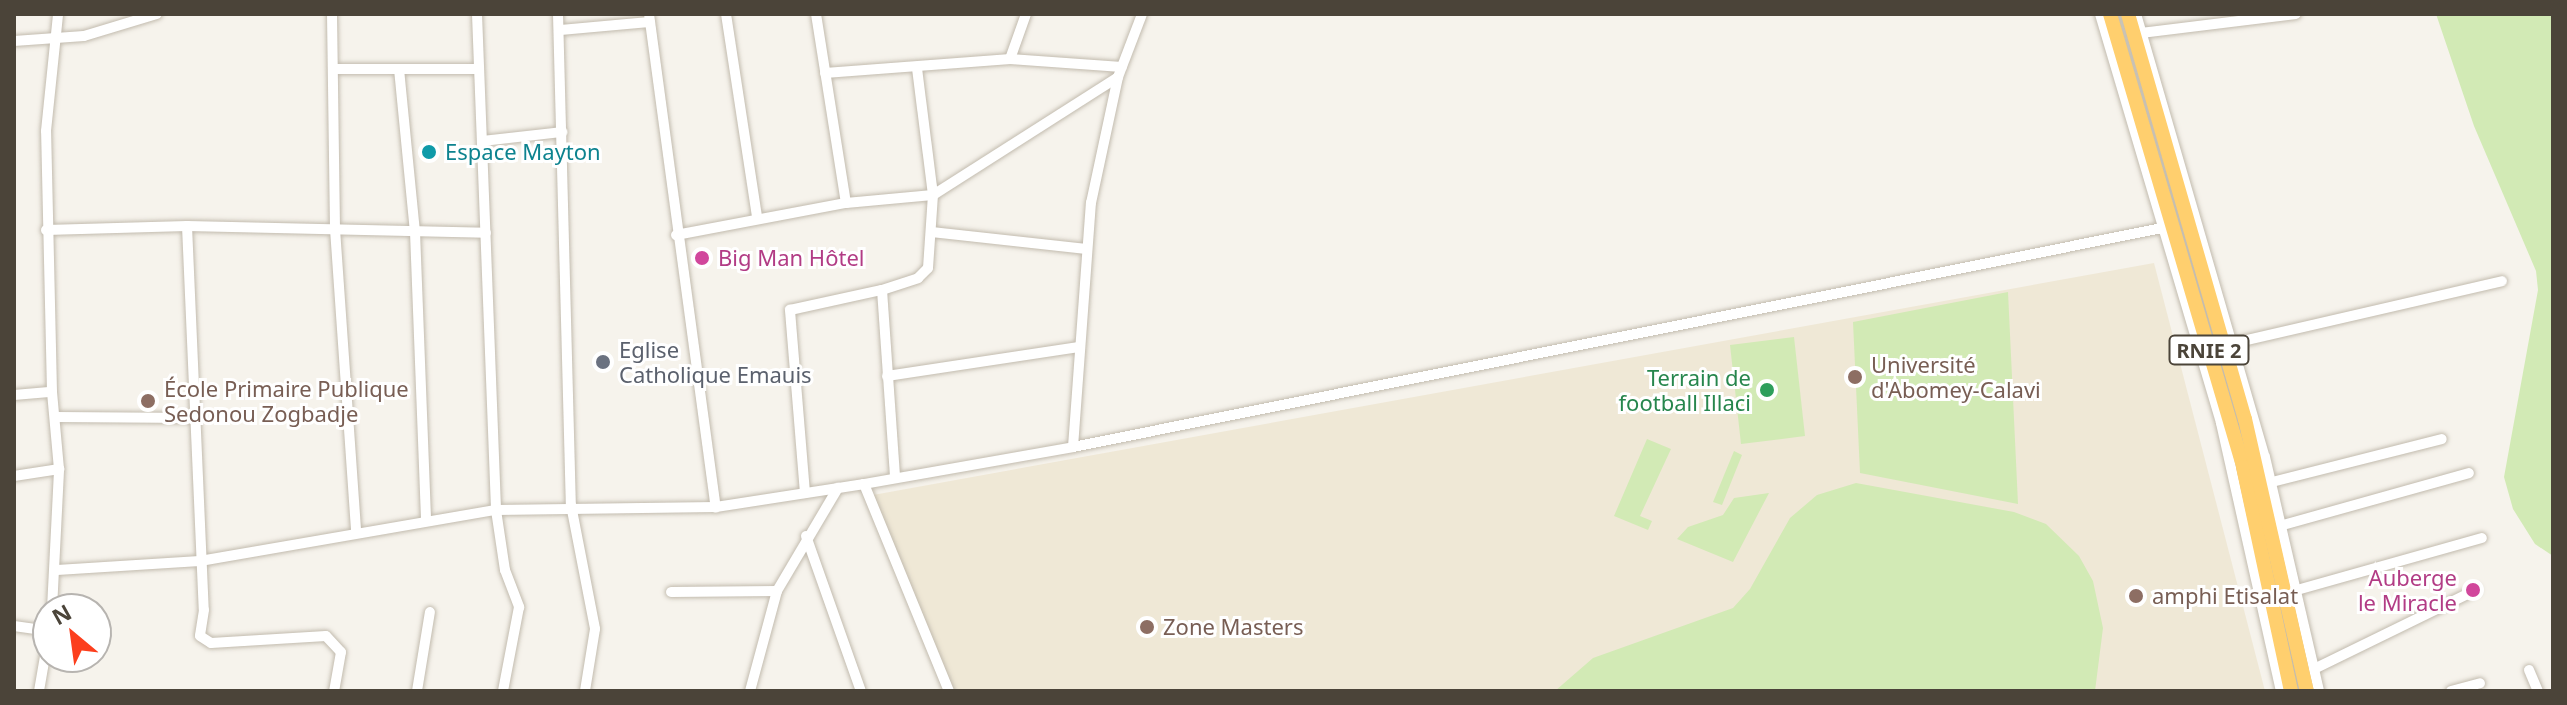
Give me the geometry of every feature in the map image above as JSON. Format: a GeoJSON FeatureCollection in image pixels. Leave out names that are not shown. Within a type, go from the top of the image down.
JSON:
{"type":"FeatureCollection","features":[{"type":"Feature","properties":{"kind":"highway","name":"RNIE 2"},"geometry":{"type":"LineString","coordinates":[[2110,14],[2243,467],[2291,691]]}},
{"type":"Feature","properties":{"kind":"highway","name":"RNIE 2"},"geometry":{"type":"LineString","coordinates":[[2128,14],[2249,433],[2307,691]]}},
{"type":"Feature","properties":{"kind":"street"},"geometry":{"type":"LineString","coordinates":[[54,593],[59,469],[52,392],[46,131],[58,14]]}},
{"type":"Feature","properties":{"kind":"street"},"geometry":{"type":"LineString","coordinates":[[14,41],[84,36],[157,14]]}},
{"type":"Feature","properties":{"kind":"street"},"geometry":{"type":"LineString","coordinates":[[332,14],[337,69],[335,229],[356,531]]}},
{"type":"Feature","properties":{"kind":"street"},"geometry":{"type":"LineString","coordinates":[[477,14],[496,510],[505,570],[519,607],[503,691]]}},
{"type":"Feature","properties":{"kind":"street"},"geometry":{"type":"LineString","coordinates":[[558,14],[571,505],[594,614],[585,691]]}},
{"type":"Feature","properties":{"kind":"street"},"geometry":{"type":"LineString","coordinates":[[726,14],[757,217]]}},
{"type":"Feature","properties":{"kind":"street"},"geometry":{"type":"LineString","coordinates":[[816,14],[846,203]]}},
{"type":"Feature","properties":{"kind":"street"},"geometry":{"type":"LineString","coordinates":[[1010,59],[1026,14]]}},
{"type":"Feature","properties":{"kind":"street"},"geometry":{"type":"LineString","coordinates":[[1073,447],[1086,249],[1120,72],[1142,14]]}},
{"type":"Feature","properties":{"kind":"street"},"geometry":{"type":"LineString","coordinates":[[2100,14],[2221,423],[2281,691]]}},
{"type":"Feature","properties":{"kind":"street"},"geometry":{"type":"LineString","coordinates":[[2136,14],[2272,482],[2319,691]]}},
{"type":"Feature","properties":{"kind":"street"},"geometry":{"type":"LineString","coordinates":[[2141,33],[2296,14]]}},
{"type":"Feature","properties":{"kind":"street"},"geometry":{"type":"LineString","coordinates":[[560,30],[649,18],[676,235],[716,507]]}},
{"type":"Feature","properties":{"kind":"street"},"geometry":{"type":"LineString","coordinates":[[825,73],[917,69],[1010,59],[1120,72]]}},
{"type":"Feature","properties":{"kind":"street"},"geometry":{"type":"LineString","coordinates":[[337,69],[478,69]]}},
{"type":"Feature","properties":{"kind":"street"},"geometry":{"type":"LineString","coordinates":[[399,69],[415,232],[426,519]]}},
{"type":"Feature","properties":{"kind":"street"},"geometry":{"type":"LineString","coordinates":[[805,493],[790,310],[882,290],[918,278],[928,268],[933,195],[917,69]]}},
{"type":"Feature","properties":{"kind":"street"},"geometry":{"type":"LineString","coordinates":[[676,235],[757,217],[846,203],[933,195],[1120,72]]}},
{"type":"Feature","properties":{"kind":"street"},"geometry":{"type":"LineString","coordinates":[[483,141],[562,132]]}},
{"type":"Feature","properties":{"kind":"street"},"geometry":{"type":"LineString","coordinates":[[46,230],[187,226],[486,233]]}},
{"type":"Feature","properties":{"kind":"street"},"geometry":{"type":"LineString","coordinates":[[187,226],[202,641],[326,636],[341,652],[334,691]]}},
{"type":"Feature","properties":{"kind":"street"},"geometry":{"type":"LineString","coordinates":[[57,570],[200,561],[356,531],[496,510],[571,505],[716,507],[864,484],[1073,447],[2162,228]]}},
{"type":"Feature","properties":{"kind":"street"},"geometry":{"type":"LineString","coordinates":[[932,232],[1086,249]]}},
{"type":"Feature","properties":{"kind":"street"},"geometry":{"type":"LineString","coordinates":[[2234,343],[2502,281]]}},
{"type":"Feature","properties":{"kind":"street"},"geometry":{"type":"LineString","coordinates":[[882,290],[895,477]]}},
{"type":"Feature","properties":{"kind":"street"},"geometry":{"type":"LineString","coordinates":[[887,376],[1079,347]]}},
{"type":"Feature","properties":{"kind":"street"},"geometry":{"type":"LineString","coordinates":[[14,395],[52,392]]}},
{"type":"Feature","properties":{"kind":"street"},"geometry":{"type":"LineString","coordinates":[[55,417],[195,418]]}},
{"type":"Feature","properties":{"kind":"street"},"geometry":{"type":"LineString","coordinates":[[2272,482],[2442,439]]}},
{"type":"Feature","properties":{"kind":"street"},"geometry":{"type":"LineString","coordinates":[[14,476],[59,469]]}},
{"type":"Feature","properties":{"kind":"street"},"geometry":{"type":"LineString","coordinates":[[2283,525],[2469,473]]}},
{"type":"Feature","properties":{"kind":"street"},"geometry":{"type":"LineString","coordinates":[[864,484],[949,691]]}},
{"type":"Feature","properties":{"kind":"street"},"geometry":{"type":"LineString","coordinates":[[750,691],[777,591],[806,536],[838,488]]}},
{"type":"Feature","properties":{"kind":"street"},"geometry":{"type":"LineString","coordinates":[[806,536],[861,691]]}},
{"type":"Feature","properties":{"kind":"street"},"geometry":{"type":"LineString","coordinates":[[2297,590],[2482,538]]}},
{"type":"Feature","properties":{"kind":"street"},"geometry":{"type":"LineString","coordinates":[[2314,669],[2476,590]]}},
{"type":"Feature","properties":{"kind":"street"},"geometry":{"type":"LineString","coordinates":[[671,592],[777,591]]}},
{"type":"Feature","properties":{"kind":"street"},"geometry":{"type":"LineString","coordinates":[[417,691],[430,612]]}},
{"type":"Feature","properties":{"kind":"street"},"geometry":{"type":"LineString","coordinates":[[2529,670],[2538,691]]}},
{"type":"Feature","properties":{"kind":"street"},"geometry":{"type":"LineString","coordinates":[[2451,691],[2480,683]]}},
{"type":"Feature","properties":{"kind":"shaded area","name":"Université d'Abomey-Calavi"},"geometry":{"type":"Polygon","coordinates":[[[2154,263],[2265,691],[953,691],[873,495],[2154,263]]]}},
{"type":"Feature","properties":{"kind":"green space"},"geometry":{"type":"Polygon","coordinates":[[[2436,14],[2553,14],[2553,556],[2535,544],[2513,509],[2504,477],[2538,290],[2536,271],[2474,126],[2436,14]]]}},
{"type":"Feature","properties":{"kind":"green space"},"geometry":{"type":"Polygon","coordinates":[[[2008,292],[2018,504],[1860,473],[1853,322],[2008,292]]]}},
{"type":"Feature","properties":{"kind":"green space","name":"Terrain de football Illaci"},"geometry":{"type":"Polygon","coordinates":[[[1794,337],[1805,436],[1741,444],[1730,345],[1794,337]]]}},
{"type":"Feature","properties":{"kind":"green space"},"geometry":{"type":"Polygon","coordinates":[[[1647,439],[1671,449],[1640,516],[1652,521],[1648,530],[1614,516],[1647,439]]]}},
{"type":"Feature","properties":{"kind":"green space"},"geometry":{"type":"Polygon","coordinates":[[[1734,451],[1742,455],[1722,505],[1713,502],[1734,451]]]}},
{"type":"Feature","properties":{"kind":"green space"},"geometry":{"type":"Polygon","coordinates":[[[1856,483],[2014,512],[2046,524],[2079,556],[2093,581],[2103,628],[2095,691],[1555,691],[1593,658],[1733,608],[1750,589],[1790,518],[1817,495],[1856,483]]]}},
{"type":"Feature","properties":{"kind":"green space"},"geometry":{"type":"Polygon","coordinates":[[[1769,493],[1733,562],[1677,539],[1688,527],[1723,515],[1734,498],[1769,493]]]}},
{"type":"Feature","properties":{"kind":"place","name":"Espace Mayton"},"geometry":{"type":"Point","coordinates":[429,152]}},
{"type":"Feature","properties":{"kind":"place","name":"Big Man Hôtel"},"geometry":{"type":"Point","coordinates":[702,258]}},
{"type":"Feature","properties":{"kind":"place","name":"Eglise Catholique Emauis"},"geometry":{"type":"Point","coordinates":[603,362]}},
{"type":"Feature","properties":{"kind":"place","name":"Université d'Abomey-Calavi"},"geometry":{"type":"Point","coordinates":[1855,377]}},
{"type":"Feature","properties":{"kind":"place","name":"Terrain de football Illaci"},"geometry":{"type":"Point","coordinates":[1767,390]}},
{"type":"Feature","properties":{"kind":"place","name":"École Primaire Publique Sedonou Zogbadje"},"geometry":{"type":"Point","coordinates":[148,401]}},
{"type":"Feature","properties":{"kind":"place","name":"Auberge le Miracle"},"geometry":{"type":"Point","coordinates":[2473,590]}},
{"type":"Feature","properties":{"kind":"place","name":"amphi Etisalat"},"geometry":{"type":"Point","coordinates":[2136,596]}},
{"type":"Feature","properties":{"kind":"place","name":"Zone Masters"},"geometry":{"type":"Point","coordinates":[1147,627]}}]}
